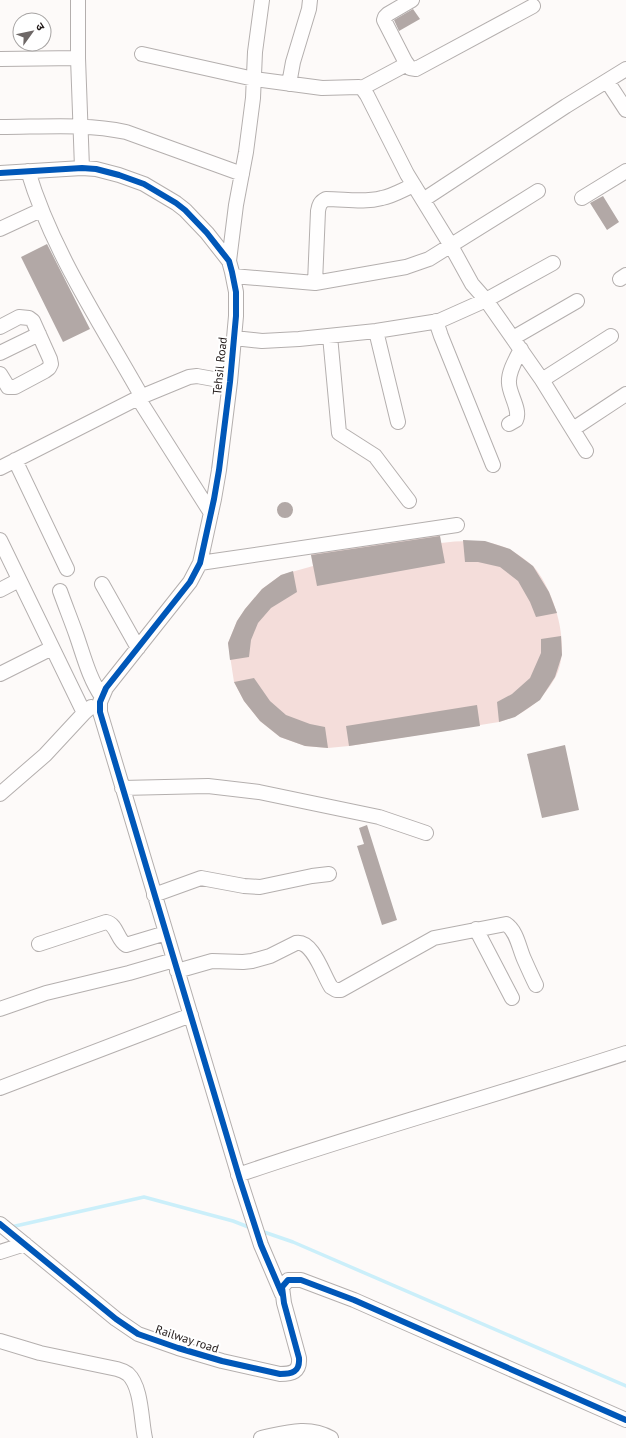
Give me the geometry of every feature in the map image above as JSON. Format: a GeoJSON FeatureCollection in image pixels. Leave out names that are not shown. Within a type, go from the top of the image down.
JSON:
{"type":"FeatureCollection","features":[{"type":"Feature","properties":{"kind":"street"},"geometry":{"type":"LineString","coordinates":[[78,0],[78,58],[82,168]]}},
{"type":"Feature","properties":{"kind":"street"},"geometry":{"type":"LineString","coordinates":[[228,261],[253,98],[255,52],[262,0]]}},
{"type":"Feature","properties":{"kind":"street"},"geometry":{"type":"LineString","coordinates":[[288,84],[292,62],[309,9],[310,0]]}},
{"type":"Feature","properties":{"kind":"street"},"geometry":{"type":"LineString","coordinates":[[412,0],[388,14],[384,20],[407,64],[410,68],[414,69],[420,68],[533,6]]}},
{"type":"Feature","properties":{"kind":"street"},"geometry":{"type":"LineString","coordinates":[[142,54],[254,79],[322,88],[362,88],[407,64]]}},
{"type":"Feature","properties":{"kind":"street"},"geometry":{"type":"LineString","coordinates":[[0,59],[78,58]]}},
{"type":"Feature","properties":{"kind":"street"},"geometry":{"type":"LineString","coordinates":[[423,200],[566,106],[626,69]]}},
{"type":"Feature","properties":{"kind":"street"},"geometry":{"type":"LineString","coordinates":[[607,80],[626,110]]}},
{"type":"Feature","properties":{"kind":"street"},"geometry":{"type":"LineString","coordinates":[[362,88],[407,174],[450,244],[472,284],[486,300],[542,380],[586,451]]}},
{"type":"Feature","properties":{"kind":"street"},"geometry":{"type":"LineString","coordinates":[[0,128],[81,126],[114,129],[242,174]]}},
{"type":"Feature","properties":{"kind":"street","name":"Tehsil Road"},"geometry":{"type":"LineString","coordinates":[[0,173],[82,168],[96,169],[144,184],[185,210],[207,233],[228,261],[233,276],[236,292],[236,316],[230,382],[219,470],[200,563],[190,582],[106,688],[101,700]]}},
{"type":"Feature","properties":{"kind":"street"},"geometry":{"type":"LineString","coordinates":[[28,171],[41,210],[78,285],[140,398],[211,513]]}},
{"type":"Feature","properties":{"kind":"street"},"geometry":{"type":"LineString","coordinates":[[582,198],[626,171]]}},
{"type":"Feature","properties":{"kind":"street"},"geometry":{"type":"LineString","coordinates":[[315,283],[318,211],[322,201],[326,199],[367,201],[387,197],[414,185]]}},
{"type":"Feature","properties":{"kind":"street"},"geometry":{"type":"LineString","coordinates":[[233,276],[315,283],[406,267],[429,258],[538,191]]}},
{"type":"Feature","properties":{"kind":"street"},"geometry":{"type":"LineString","coordinates":[[0,229],[41,210]]}},
{"type":"Feature","properties":{"kind":"street"},"geometry":{"type":"LineString","coordinates":[[234,338],[279,341],[376,331],[436,321],[449,317],[486,300],[553,263]]}},
{"type":"Feature","properties":{"kind":"street"},"geometry":{"type":"LineString","coordinates":[[509,424],[516,420],[518,412],[508,381],[517,344],[577,302]]}},
{"type":"Feature","properties":{"kind":"street"},"geometry":{"type":"LineString","coordinates":[[0,327],[19,317],[29,318],[33,321],[51,364],[49,368],[11,388],[8,388],[0,374]]}},
{"type":"Feature","properties":{"kind":"street"},"geometry":{"type":"LineString","coordinates":[[436,321],[493,465]]}},
{"type":"Feature","properties":{"kind":"street"},"geometry":{"type":"LineString","coordinates":[[376,331],[398,422]]}},
{"type":"Feature","properties":{"kind":"street"},"geometry":{"type":"LineString","coordinates":[[0,353],[39,334]]}},
{"type":"Feature","properties":{"kind":"street"},"geometry":{"type":"LineString","coordinates":[[330,336],[339,433],[375,456],[409,500]]}},
{"type":"Feature","properties":{"kind":"street"},"geometry":{"type":"LineString","coordinates":[[542,380],[611,336]]}},
{"type":"Feature","properties":{"kind":"street"},"geometry":{"type":"LineString","coordinates":[[0,468],[140,398],[189,376],[230,382]]}},
{"type":"Feature","properties":{"kind":"street"},"geometry":{"type":"LineString","coordinates":[[573,429],[626,394]]}},
{"type":"Feature","properties":{"kind":"street"},"geometry":{"type":"LineString","coordinates":[[15,460],[67,569]]}},
{"type":"Feature","properties":{"kind":"street"},"geometry":{"type":"LineString","coordinates":[[200,563],[457,525]]}},
{"type":"Feature","properties":{"kind":"street"},"geometry":{"type":"LineString","coordinates":[[0,540],[84,712]]}},
{"type":"Feature","properties":{"kind":"street"},"geometry":{"type":"LineString","coordinates":[[0,590],[19,580]]}},
{"type":"Feature","properties":{"kind":"street"},"geometry":{"type":"LineString","coordinates":[[102,584],[138,648]]}},
{"type":"Feature","properties":{"kind":"street"},"geometry":{"type":"LineString","coordinates":[[60,591],[77,635],[85,664],[101,700],[102,719],[239,1177],[261,1245],[282,1294]]}},
{"type":"Feature","properties":{"kind":"street"},"geometry":{"type":"LineString","coordinates":[[0,674],[52,648]]}},
{"type":"Feature","properties":{"kind":"street"},"geometry":{"type":"LineString","coordinates":[[0,794],[45,755],[88,708],[101,700]]}},
{"type":"Feature","properties":{"kind":"street"},"geometry":{"type":"LineString","coordinates":[[122,788],[208,786],[259,792],[379,817],[426,834]]}},
{"type":"Feature","properties":{"kind":"street"},"geometry":{"type":"LineString","coordinates":[[154,895],[196,878],[244,886],[260,887],[329,874]]}},
{"type":"Feature","properties":{"kind":"street"},"geometry":{"type":"LineString","coordinates":[[39,944],[106,922],[110,922],[120,940],[126,945],[166,933]]}},
{"type":"Feature","properties":{"kind":"street"},"geometry":{"type":"LineString","coordinates":[[0,1009],[46,993],[129,973],[212,961],[252,961],[270,956],[290,945],[301,942],[307,945],[312,951],[332,987],[336,990],[341,990],[428,941],[445,935],[500,924],[511,926],[536,985]]}},
{"type":"Feature","properties":{"kind":"street"},"geometry":{"type":"LineString","coordinates":[[476,929],[512,998]]}},
{"type":"Feature","properties":{"kind":"street"},"geometry":{"type":"LineString","coordinates":[[0,1088],[191,1015]]}},
{"type":"Feature","properties":{"kind":"street"},"geometry":{"type":"LineString","coordinates":[[239,1177],[319,1147],[626,1053]]}},
{"type":"Feature","properties":{"kind":"street","name":"Railway road"},"geometry":{"type":"LineString","coordinates":[[0,1224],[116,1318],[138,1334],[222,1361],[280,1374],[287,1374],[298,1369],[300,1365],[282,1294]]}},
{"type":"Feature","properties":{"kind":"street"},"geometry":{"type":"LineString","coordinates":[[0,1252],[22,1242]]}},
{"type":"Feature","properties":{"kind":"street"},"geometry":{"type":"LineString","coordinates":[[282,1294],[282,1287],[288,1280],[301,1280],[354,1300],[626,1420]]}},
{"type":"Feature","properties":{"kind":"street"},"geometry":{"type":"LineString","coordinates":[[0,1341],[40,1353],[124,1371],[129,1375],[133,1382],[139,1398],[145,1438]]}},
{"type":"Feature","properties":{"kind":"street"},"geometry":{"type":"LineString","coordinates":[[261,1438],[306,1430],[322,1433],[331,1438]]}},
{"type":"Feature","properties":{"kind":"shaded area"},"geometry":{"type":"Polygon","coordinates":[[[439,531],[441,543],[475,541],[492,543],[509,549],[532,565],[542,578],[549,591],[559,621],[562,652],[560,666],[555,678],[544,694],[532,706],[524,711],[499,722],[328,748],[305,746],[280,737],[260,721],[244,701],[234,682],[228,643],[237,621],[262,589],[281,575],[313,566],[311,554],[439,531]]]}},
{"type":"Feature","properties":{"kind":"building"},"geometry":{"type":"Polygon","coordinates":[[[413,9],[420,19],[399,31],[394,20],[413,9]]]}},
{"type":"Feature","properties":{"kind":"building"},"geometry":{"type":"Polygon","coordinates":[[[603,196],[619,222],[607,230],[590,203],[603,196]]]}},
{"type":"Feature","properties":{"kind":"building"},"geometry":{"type":"Polygon","coordinates":[[[47,244],[90,329],[63,342],[21,257],[47,244]]]}},
{"type":"Feature","properties":{"kind":"building"},"geometry":{"type":"Polygon","coordinates":[[[285,502],[291,504],[293,510],[291,516],[285,518],[279,516],[277,510],[279,504],[285,502]]]}},
{"type":"Feature","properties":{"kind":"building"},"geometry":{"type":"Polygon","coordinates":[[[440,536],[445,563],[317,586],[311,555],[440,536]]]}},
{"type":"Feature","properties":{"kind":"building"},"geometry":{"type":"Polygon","coordinates":[[[463,540],[485,541],[510,549],[533,566],[549,592],[557,613],[536,617],[530,602],[518,581],[500,567],[478,562],[465,562],[463,540]]]}},
{"type":"Feature","properties":{"kind":"building"},"geometry":{"type":"Polygon","coordinates":[[[293,571],[297,592],[271,608],[258,623],[251,640],[249,657],[230,660],[228,643],[237,621],[245,609],[262,589],[281,575],[293,571]]]}},
{"type":"Feature","properties":{"kind":"building"},"geometry":{"type":"Polygon","coordinates":[[[561,636],[562,655],[555,677],[540,700],[515,717],[499,722],[497,702],[512,694],[530,678],[541,653],[541,639],[561,636]]]}},
{"type":"Feature","properties":{"kind":"building"},"geometry":{"type":"Polygon","coordinates":[[[254,678],[270,701],[286,715],[310,724],[325,727],[328,748],[305,746],[280,737],[260,721],[244,701],[234,682],[254,678]]]}},
{"type":"Feature","properties":{"kind":"building"},"geometry":{"type":"Polygon","coordinates":[[[477,705],[480,726],[349,746],[346,726],[477,705]]]}},
{"type":"Feature","properties":{"kind":"building"},"geometry":{"type":"Polygon","coordinates":[[[565,745],[579,810],[542,818],[527,754],[565,745]]]}},
{"type":"Feature","properties":{"kind":"building"},"geometry":{"type":"Polygon","coordinates":[[[367,825],[397,920],[382,925],[357,846],[364,844],[359,828],[367,825]]]}},
{"type":"Feature","properties":{"kind":"waterway"},"geometry":{"type":"LineString","coordinates":[[11,1227],[144,1197],[233,1221],[251,1228]]}},
{"type":"Feature","properties":{"kind":"waterway"},"geometry":{"type":"LineString","coordinates":[[261,1231],[293,1242],[626,1386]]}},
{"type":"Feature","properties":{"kind":"cycle path"},"geometry":{"type":"LineString","coordinates":[[0,173],[82,168],[96,169],[144,184],[185,210],[207,233],[229,261],[232,272],[236,292],[236,316],[230,382],[219,470],[200,563],[190,582],[106,688],[100,702],[100,712],[240,1180],[261,1245],[282,1294]]}},
{"type":"Feature","properties":{"kind":"cycle path"},"geometry":{"type":"LineString","coordinates":[[0,1224],[116,1319],[138,1334],[178,1348],[222,1361],[280,1374],[292,1373],[297,1369],[299,1358],[284,1303],[282,1287],[288,1280],[301,1280],[354,1300],[626,1420]]}}]}
